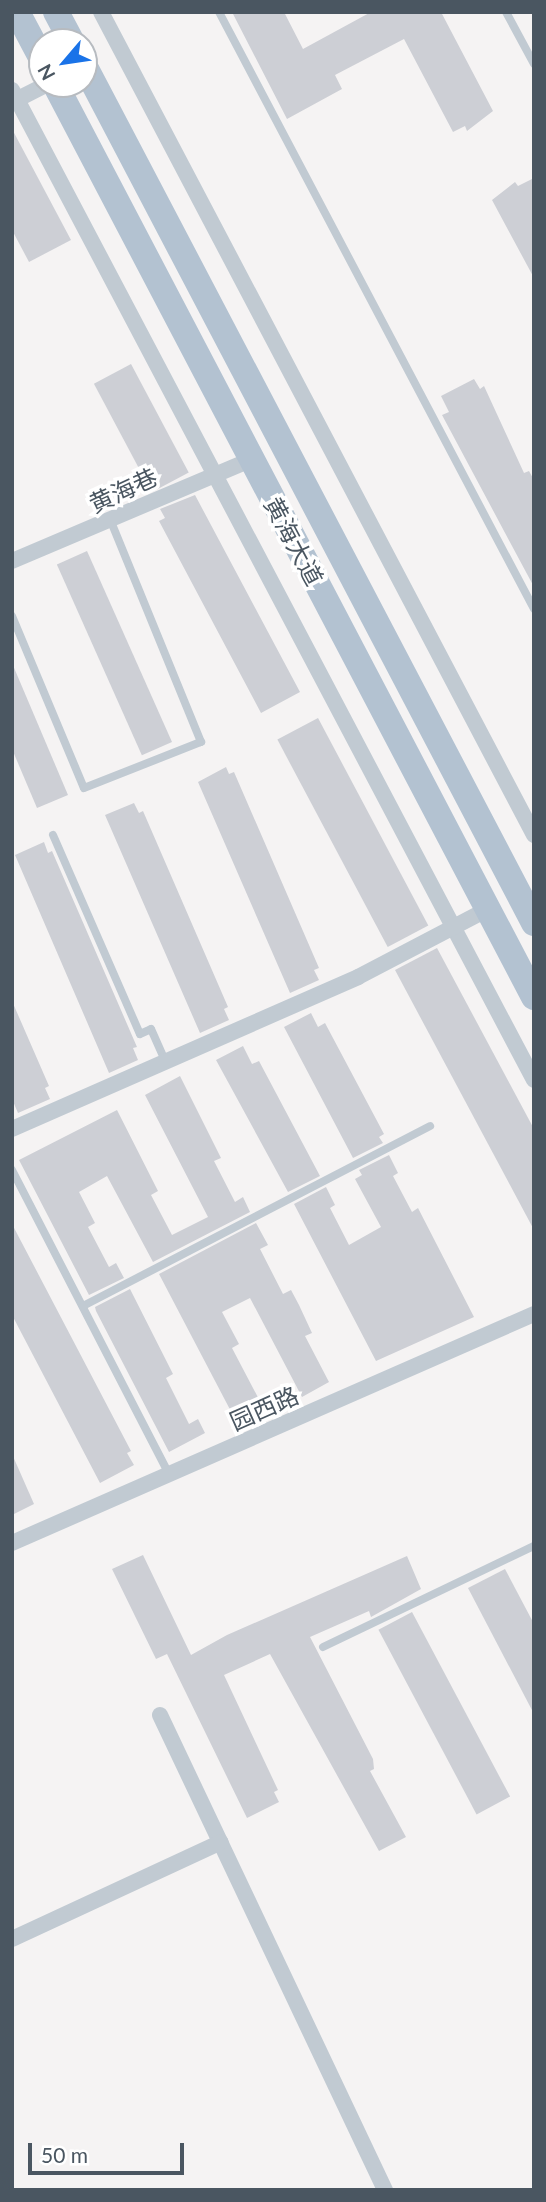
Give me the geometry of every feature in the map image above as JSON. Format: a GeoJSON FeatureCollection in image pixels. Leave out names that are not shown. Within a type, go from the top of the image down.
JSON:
{"type":"FeatureCollection","features":[{"type":"Feature","properties":{"kind":"main road"},"geometry":{"type":"LineString","coordinates":[[17,12],[28,33]]}},
{"type":"Feature","properties":{"kind":"main road"},"geometry":{"type":"LineString","coordinates":[[56,12],[65,28]]}},
{"type":"Feature","properties":{"kind":"main road","name":"黄海大道"},"geometry":{"type":"LineString","coordinates":[[98,92],[534,923]]}},
{"type":"Feature","properties":{"kind":"main road","name":"黄海大道"},"geometry":{"type":"LineString","coordinates":[[62,98],[534,998]]}},
{"type":"Feature","properties":{"kind":"street"},"geometry":{"type":"LineString","coordinates":[[101,12],[534,835]]}},
{"type":"Feature","properties":{"kind":"street"},"geometry":{"type":"LineString","coordinates":[[14,97],[450,927],[534,1080]]}},
{"type":"Feature","properties":{"kind":"street","name":"黄海巷"},"geometry":{"type":"LineString","coordinates":[[12,561],[111,522],[252,460]]}},
{"type":"Feature","properties":{"kind":"street"},"geometry":{"type":"LineString","coordinates":[[12,1129],[358,977],[488,909]]}},
{"type":"Feature","properties":{"kind":"street","name":"园西路"},"geometry":{"type":"LineString","coordinates":[[12,1543],[534,1314]]}},
{"type":"Feature","properties":{"kind":"street"},"geometry":{"type":"LineString","coordinates":[[160,1714],[386,2190]]}},
{"type":"Feature","properties":{"kind":"street"},"geometry":{"type":"LineString","coordinates":[[12,1939],[221,1842]]}},
{"type":"Feature","properties":{"kind":"lane"},"geometry":{"type":"LineString","coordinates":[[219,12],[534,609]]}},
{"type":"Feature","properties":{"kind":"lane"},"geometry":{"type":"LineString","coordinates":[[506,12],[534,64]]}},
{"type":"Feature","properties":{"kind":"lane"},"geometry":{"type":"LineString","coordinates":[[12,616],[85,788],[201,741],[111,522]]}},
{"type":"Feature","properties":{"kind":"lane"},"geometry":{"type":"LineString","coordinates":[[53,835],[140,1034],[151,1029],[166,1063]]}},
{"type":"Feature","properties":{"kind":"lane"},"geometry":{"type":"LineString","coordinates":[[83,1307],[430,1126]]}},
{"type":"Feature","properties":{"kind":"lane"},"geometry":{"type":"LineString","coordinates":[[12,1170],[169,1474]]}},
{"type":"Feature","properties":{"kind":"lane"},"geometry":{"type":"LineString","coordinates":[[323,1647],[534,1546]]}},
{"type":"Feature","properties":{"kind":"building"},"geometry":{"type":"Polygon","coordinates":[[[232,12],[284,12],[303,49],[371,12],[441,12],[493,111],[467,131],[465,126],[453,132],[404,39],[335,75],[342,89],[287,119],[232,12]]]}},
{"type":"Feature","properties":{"kind":"building"},"geometry":{"type":"Polygon","coordinates":[[[12,129],[71,240],[29,262],[12,230],[12,129]]]}},
{"type":"Feature","properties":{"kind":"building"},"geometry":{"type":"Polygon","coordinates":[[[534,178],[534,278],[492,200],[515,182],[518,186],[534,178]]]}},
{"type":"Feature","properties":{"kind":"building"},"geometry":{"type":"Polygon","coordinates":[[[131,364],[189,473],[152,492],[94,384],[131,364]]]}},
{"type":"Feature","properties":{"kind":"building"},"geometry":{"type":"Polygon","coordinates":[[[474,379],[480,389],[484,386],[524,473],[529,471],[534,480],[534,587],[442,415],[449,412],[441,396],[474,379]]]}},
{"type":"Feature","properties":{"kind":"building"},"geometry":{"type":"Polygon","coordinates":[[[195,495],[300,692],[261,713],[159,521],[165,518],[160,509],[195,495]]]}},
{"type":"Feature","properties":{"kind":"building"},"geometry":{"type":"Polygon","coordinates":[[[87,551],[172,742],[142,755],[57,564],[87,551]]]}},
{"type":"Feature","properties":{"kind":"building"},"geometry":{"type":"Polygon","coordinates":[[[12,663],[68,795],[37,808],[12,749],[12,663]]]}},
{"type":"Feature","properties":{"kind":"building"},"geometry":{"type":"Polygon","coordinates":[[[318,718],[428,925],[388,947],[277,740],[318,718]]]}},
{"type":"Feature","properties":{"kind":"building"},"geometry":{"type":"Polygon","coordinates":[[[226,767],[229,774],[234,772],[319,968],[314,970],[319,980],[290,993],[198,782],[226,767]]]}},
{"type":"Feature","properties":{"kind":"building"},"geometry":{"type":"Polygon","coordinates":[[[134,803],[139,813],[143,811],[228,1007],[224,1009],[229,1020],[200,1033],[105,815],[134,803]]]}},
{"type":"Feature","properties":{"kind":"building"},"geometry":{"type":"Polygon","coordinates":[[[44,842],[48,853],[52,851],[137,1047],[133,1048],[138,1060],[109,1073],[15,855],[44,842]]]}},
{"type":"Feature","properties":{"kind":"building"},"geometry":{"type":"Polygon","coordinates":[[[437,948],[534,1129],[534,1230],[395,970],[437,948]]]}},
{"type":"Feature","properties":{"kind":"building"},"geometry":{"type":"Polygon","coordinates":[[[12,1001],[49,1086],[45,1088],[50,1099],[18,1113],[12,1099],[12,1001]]]}},
{"type":"Feature","properties":{"kind":"building"},"geometry":{"type":"Polygon","coordinates":[[[311,1013],[318,1027],[325,1023],[384,1134],[379,1137],[383,1143],[353,1158],[284,1027],[311,1013]]]}},
{"type":"Feature","properties":{"kind":"building"},"geometry":{"type":"Polygon","coordinates":[[[243,1046],[252,1064],[259,1061],[320,1176],[288,1192],[216,1060],[243,1046]]]}},
{"type":"Feature","properties":{"kind":"building"},"geometry":{"type":"Polygon","coordinates":[[[180,1076],[221,1158],[214,1161],[235,1202],[243,1197],[250,1212],[153,1262],[107,1176],[79,1192],[95,1223],[88,1227],[109,1267],[116,1263],[124,1278],[89,1295],[19,1160],[117,1110],[158,1191],[151,1195],[172,1235],[208,1217],[145,1095],[180,1076]]]}},
{"type":"Feature","properties":{"kind":"building"},"geometry":{"type":"Polygon","coordinates":[[[389,1155],[398,1173],[393,1176],[412,1212],[418,1208],[474,1317],[376,1361],[294,1204],[326,1187],[335,1205],[330,1208],[349,1245],[381,1227],[355,1179],[362,1175],[359,1170],[389,1155]]]}},
{"type":"Feature","properties":{"kind":"building"},"geometry":{"type":"Polygon","coordinates":[[[256,1223],[268,1245],[260,1249],[283,1294],[291,1290],[299,1305],[312,1333],[305,1336],[329,1382],[302,1397],[250,1298],[222,1312],[239,1344],[232,1348],[263,1407],[236,1421],[159,1274],[256,1223]]]}},
{"type":"Feature","properties":{"kind":"building"},"geometry":{"type":"Polygon","coordinates":[[[12,1224],[131,1451],[127,1453],[134,1465],[100,1483],[12,1315],[12,1224]]]}},
{"type":"Feature","properties":{"kind":"building"},"geometry":{"type":"Polygon","coordinates":[[[130,1289],[173,1374],[166,1378],[189,1424],[198,1419],[205,1433],[169,1452],[95,1307],[130,1289]]]}},
{"type":"Feature","properties":{"kind":"building"},"geometry":{"type":"Polygon","coordinates":[[[12,1454],[34,1504],[12,1515],[12,1454]]]}},
{"type":"Feature","properties":{"kind":"building"},"geometry":{"type":"Polygon","coordinates":[[[143,1555],[191,1655],[227,1635],[407,1556],[421,1589],[371,1617],[369,1611],[310,1637],[373,1759],[374,1769],[370,1771],[406,1837],[379,1851],[270,1654],[224,1675],[278,1790],[274,1792],[279,1802],[247,1818],[167,1654],[156,1659],[112,1569],[143,1555]]]}},
{"type":"Feature","properties":{"kind":"building"},"geometry":{"type":"Polygon","coordinates":[[[505,1569],[534,1624],[534,1714],[468,1588],[505,1569]]]}},
{"type":"Feature","properties":{"kind":"building"},"geometry":{"type":"Polygon","coordinates":[[[412,1612],[510,1797],[477,1814],[378,1630],[412,1612]]]}}]}
